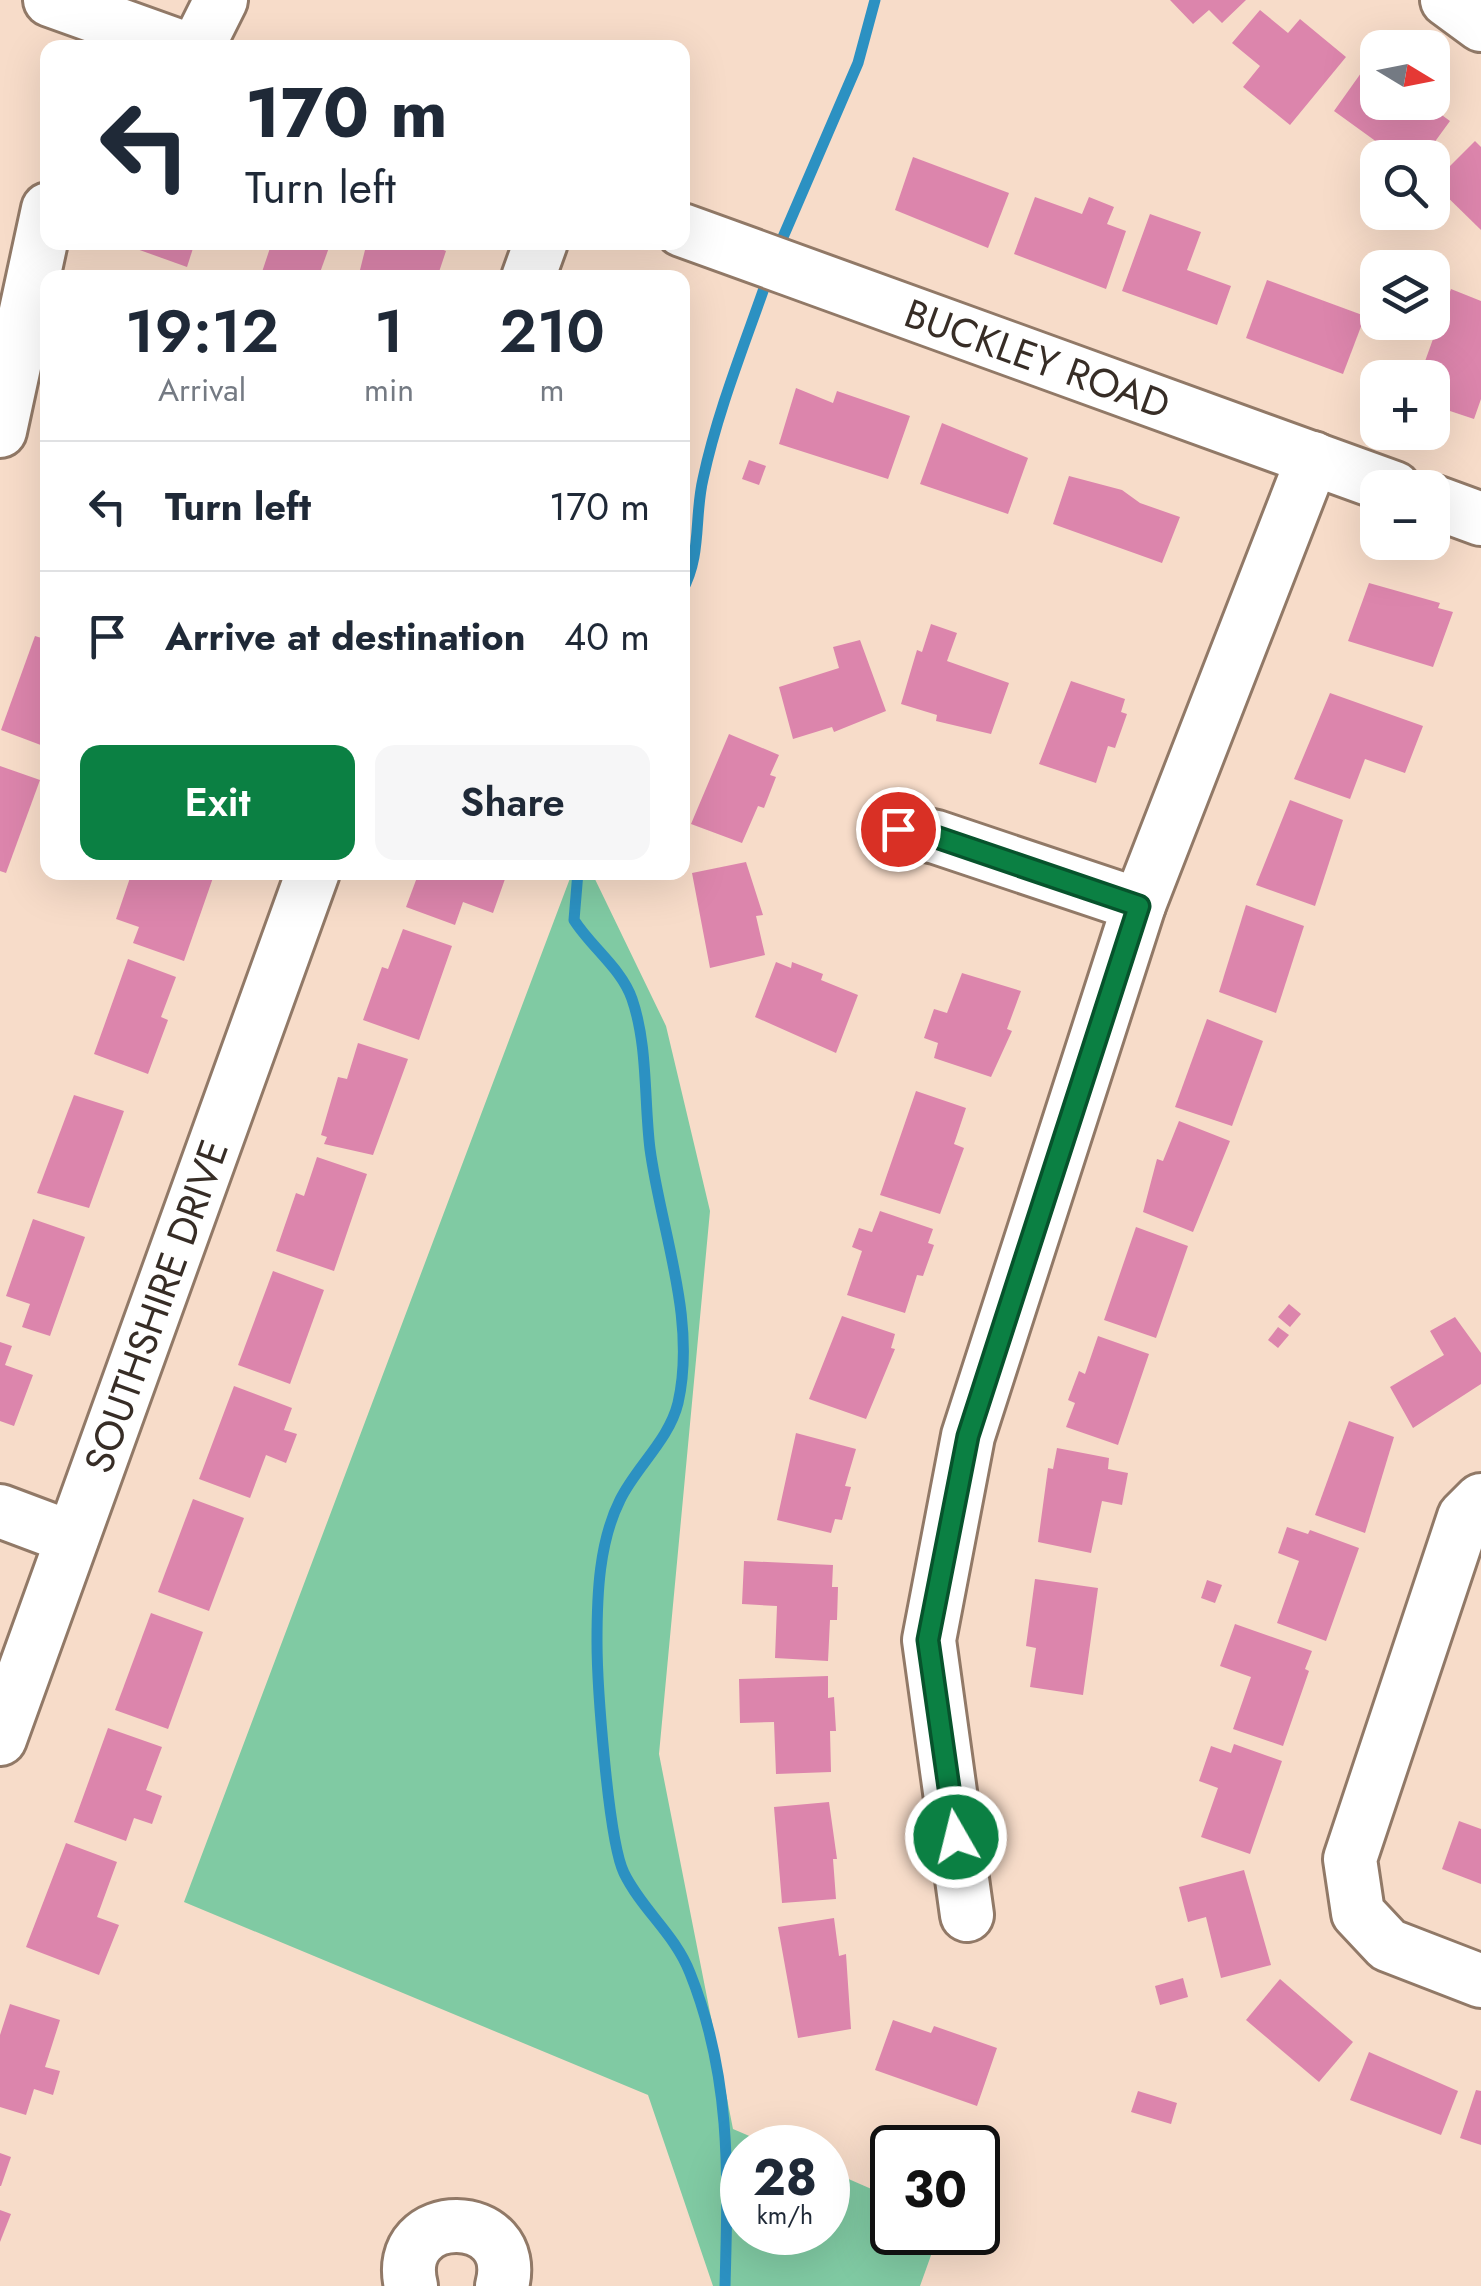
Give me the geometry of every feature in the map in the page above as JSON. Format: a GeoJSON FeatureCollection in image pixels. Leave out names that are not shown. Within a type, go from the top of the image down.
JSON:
{"type":"FeatureCollection","features":[{"type":"Feature","properties":{"kind":"street"},"geometry":{"type":"LineString","coordinates":[[50,0],[111,36]]}},
{"type":"Feature","properties":{"kind":"street"},"geometry":{"type":"LineString","coordinates":[[201,40],[221,0]]}},
{"type":"Feature","properties":{"kind":"street"},"geometry":{"type":"LineString","coordinates":[[1447,0],[1481,25]]}},
{"type":"Feature","properties":{"kind":"street","name":"BUCKLEY ROAD"},"geometry":{"type":"LineString","coordinates":[[690,233],[1360,475]]}},
{"type":"Feature","properties":{"kind":"street"},"geometry":{"type":"LineString","coordinates":[[0,431],[40,246]]}},
{"type":"Feature","properties":{"kind":"street"},"geometry":{"type":"LineString","coordinates":[[967,1916],[928,1640],[968,1436],[1139,906],[1313,458]]}},
{"type":"Feature","properties":{"kind":"street"},"geometry":{"type":"LineString","coordinates":[[1450,508],[1481,519]]}},
{"type":"Feature","properties":{"kind":"street"},"geometry":{"type":"LineString","coordinates":[[898,829],[936,837],[1139,906]]}},
{"type":"Feature","properties":{"kind":"street","name":"SOUTHSHIRE DRIVE"},"geometry":{"type":"LineString","coordinates":[[0,1738],[310,880]]}},
{"type":"Feature","properties":{"kind":"street"},"geometry":{"type":"LineString","coordinates":[[1481,1500],[1464,1517],[1350,1859],[1358,1913],[1388,1945],[1481,1981]]}},
{"type":"Feature","properties":{"kind":"street"},"geometry":{"type":"LineString","coordinates":[[0,1512],[72,1538]]}},
{"type":"Feature","properties":{"kind":"street"},"geometry":{"type":"LineString","coordinates":[[411,2286],[410,2259],[417,2245],[428,2234],[458,2224],[486,2235],[497,2247],[503,2261],[502,2286]]}},
{"type":"Feature","properties":{"kind":"green space"},"geometry":{"type":"Polygon","coordinates":[[[569,880],[595,880],[666,1026],[710,1211],[659,1754],[732,2125],[720,2125],[720,2255],[850,2255],[850,2180],[870,2188],[870,2255],[931,2255],[920,2286],[713,2286],[648,2095],[184,1902],[569,880]]]}},
{"type":"Feature","properties":{"kind":"building"},"geometry":{"type":"Polygon","coordinates":[[[1170,0],[1246,0],[1222,23],[1209,10],[1193,24],[1170,0]]]}},
{"type":"Feature","properties":{"kind":"building"},"geometry":{"type":"Polygon","coordinates":[[[1260,10],[1288,33],[1300,19],[1346,57],[1290,125],[1243,87],[1260,66],[1232,43],[1260,10]]]}},
{"type":"Feature","properties":{"kind":"building"},"geometry":{"type":"Polygon","coordinates":[[[1360,74],[1360,120],[1450,121],[1436,140],[1374,140],[1334,111],[1360,74]]]}},
{"type":"Feature","properties":{"kind":"building"},"geometry":{"type":"Polygon","coordinates":[[[1475,141],[1481,147],[1481,230],[1450,200],[1450,166],[1475,141]]]}},
{"type":"Feature","properties":{"kind":"building"},"geometry":{"type":"Polygon","coordinates":[[[913,157],[1009,193],[988,248],[895,210],[913,157]]]}},
{"type":"Feature","properties":{"kind":"building"},"geometry":{"type":"Polygon","coordinates":[[[1035,197],[1082,214],[1089,197],[1114,207],[1107,224],[1126,231],[1106,289],[1014,254],[1035,197]]]}},
{"type":"Feature","properties":{"kind":"building"},"geometry":{"type":"Polygon","coordinates":[[[1150,214],[1201,232],[1187,270],[1231,286],[1217,325],[1122,291],[1150,214]]]}},
{"type":"Feature","properties":{"kind":"building"},"geometry":{"type":"Polygon","coordinates":[[[140,250],[192,250],[187,267],[140,250]]]}},
{"type":"Feature","properties":{"kind":"building"},"geometry":{"type":"Polygon","coordinates":[[[269,250],[328,250],[321,270],[263,270],[269,250]]]}},
{"type":"Feature","properties":{"kind":"building"},"geometry":{"type":"Polygon","coordinates":[[[365,250],[446,251],[440,270],[360,270],[365,250]]]}},
{"type":"Feature","properties":{"kind":"building"},"geometry":{"type":"Polygon","coordinates":[[[1267,280],[1360,314],[1360,329],[1343,374],[1246,338],[1267,280]]]}},
{"type":"Feature","properties":{"kind":"building"},"geometry":{"type":"Polygon","coordinates":[[[1450,292],[1481,301],[1481,399],[1474,419],[1450,411],[1450,360],[1425,360],[1433,340],[1450,340],[1450,292]]]}},
{"type":"Feature","properties":{"kind":"building"},"geometry":{"type":"Polygon","coordinates":[[[796,388],[833,403],[837,391],[910,416],[888,479],[779,444],[796,388]]]}},
{"type":"Feature","properties":{"kind":"building"},"geometry":{"type":"Polygon","coordinates":[[[942,423],[1028,458],[1008,514],[920,484],[942,423]]]}},
{"type":"Feature","properties":{"kind":"building"},"geometry":{"type":"Polygon","coordinates":[[[749,460],[766,466],[759,485],[742,479],[749,460]]]}},
{"type":"Feature","properties":{"kind":"building"},"geometry":{"type":"Polygon","coordinates":[[[1069,476],[1122,490],[1140,503],[1180,517],[1162,563],[1053,524],[1069,476]]]}},
{"type":"Feature","properties":{"kind":"building"},"geometry":{"type":"Polygon","coordinates":[[[1369,583],[1440,603],[1438,608],[1453,612],[1433,667],[1348,641],[1369,583]]]}},
{"type":"Feature","properties":{"kind":"building"},"geometry":{"type":"Polygon","coordinates":[[[931,624],[957,633],[947,661],[1009,683],[991,734],[936,721],[937,715],[901,704],[917,650],[922,652],[931,624]]]}},
{"type":"Feature","properties":{"kind":"building"},"geometry":{"type":"Polygon","coordinates":[[[35,636],[40,638],[40,745],[1,730],[35,636]]]}},
{"type":"Feature","properties":{"kind":"building"},"geometry":{"type":"Polygon","coordinates":[[[860,640],[886,711],[834,732],[832,727],[793,739],[779,687],[839,668],[833,647],[860,640]]]}},
{"type":"Feature","properties":{"kind":"building"},"geometry":{"type":"Polygon","coordinates":[[[1071,681],[1125,699],[1121,712],[1127,714],[1115,748],[1108,746],[1096,783],[1039,764],[1071,681]]]}},
{"type":"Feature","properties":{"kind":"building"},"geometry":{"type":"Polygon","coordinates":[[[1330,693],[1423,726],[1405,773],[1365,759],[1350,799],[1294,779],[1330,693]]]}},
{"type":"Feature","properties":{"kind":"building"},"geometry":{"type":"Polygon","coordinates":[[[729,734],[779,755],[770,775],[776,777],[764,808],[758,806],[742,843],[691,824],[729,734]]]}},
{"type":"Feature","properties":{"kind":"building"},"geometry":{"type":"Polygon","coordinates":[[[0,766],[40,780],[6,873],[0,871],[0,766]]]}},
{"type":"Feature","properties":{"kind":"building"},"geometry":{"type":"Polygon","coordinates":[[[1290,800],[1343,820],[1315,906],[1256,885],[1290,800]]]}},
{"type":"Feature","properties":{"kind":"building"},"geometry":{"type":"Polygon","coordinates":[[[746,862],[763,915],[756,916],[765,955],[710,968],[692,873],[746,862]]]}},
{"type":"Feature","properties":{"kind":"building"},"geometry":{"type":"Polygon","coordinates":[[[129,880],[212,880],[184,961],[133,943],[139,927],[116,919],[129,880]]]}},
{"type":"Feature","properties":{"kind":"building"},"geometry":{"type":"Polygon","coordinates":[[[416,880],[505,880],[493,913],[463,902],[455,925],[406,907],[416,880]]]}},
{"type":"Feature","properties":{"kind":"building"},"geometry":{"type":"Polygon","coordinates":[[[1246,905],[1304,926],[1276,1013],[1219,992],[1246,905]]]}},
{"type":"Feature","properties":{"kind":"building"},"geometry":{"type":"Polygon","coordinates":[[[403,929],[452,946],[419,1040],[363,1020],[382,967],[388,969],[403,929]]]}},
{"type":"Feature","properties":{"kind":"building"},"geometry":{"type":"Polygon","coordinates":[[[128,959],[176,977],[161,1017],[168,1020],[148,1074],[94,1054],[128,959]]]}},
{"type":"Feature","properties":{"kind":"building"},"geometry":{"type":"Polygon","coordinates":[[[776,962],[791,968],[792,962],[823,974],[821,980],[858,995],[836,1053],[755,1017],[776,962]]]}},
{"type":"Feature","properties":{"kind":"building"},"geometry":{"type":"Polygon","coordinates":[[[962,973],[1021,991],[1007,1029],[1012,1031],[991,1077],[934,1058],[938,1043],[924,1038],[934,1009],[947,1013],[962,973]]]}},
{"type":"Feature","properties":{"kind":"building"},"geometry":{"type":"Polygon","coordinates":[[[1207,1019],[1263,1041],[1232,1126],[1175,1107],[1207,1019]]]}},
{"type":"Feature","properties":{"kind":"building"},"geometry":{"type":"Polygon","coordinates":[[[358,1043],[408,1059],[373,1155],[324,1144],[327,1137],[321,1135],[338,1077],[347,1079],[358,1043]]]}},
{"type":"Feature","properties":{"kind":"building"},"geometry":{"type":"Polygon","coordinates":[[[916,1091],[966,1108],[954,1144],[964,1148],[940,1214],[880,1195],[916,1091]]]}},
{"type":"Feature","properties":{"kind":"building"},"geometry":{"type":"Polygon","coordinates":[[[74,1095],[124,1111],[89,1208],[37,1193],[74,1095]]]}},
{"type":"Feature","properties":{"kind":"building"},"geometry":{"type":"Polygon","coordinates":[[[1179,1121],[1230,1141],[1193,1232],[1143,1212],[1157,1159],[1163,1161],[1179,1121]]]}},
{"type":"Feature","properties":{"kind":"building"},"geometry":{"type":"Polygon","coordinates":[[[317,1157],[367,1174],[334,1271],[276,1251],[296,1193],[304,1196],[317,1157]]]}},
{"type":"Feature","properties":{"kind":"building"},"geometry":{"type":"Polygon","coordinates":[[[880,1211],[933,1229],[928,1243],[934,1245],[923,1276],[917,1275],[905,1313],[847,1295],[862,1251],[852,1247],[859,1228],[872,1232],[880,1211]]]}},
{"type":"Feature","properties":{"kind":"building"},"geometry":{"type":"Polygon","coordinates":[[[33,1219],[85,1237],[50,1336],[22,1327],[30,1304],[6,1296],[33,1219]]]}},
{"type":"Feature","properties":{"kind":"building"},"geometry":{"type":"Polygon","coordinates":[[[1136,1227],[1188,1246],[1156,1338],[1104,1320],[1136,1227]]]}},
{"type":"Feature","properties":{"kind":"building"},"geometry":{"type":"Polygon","coordinates":[[[273,1271],[324,1290],[290,1384],[238,1365],[273,1271]]]}},
{"type":"Feature","properties":{"kind":"building"},"geometry":{"type":"Polygon","coordinates":[[[1289,1304],[1301,1314],[1290,1327],[1278,1317],[1289,1304]]]}},
{"type":"Feature","properties":{"kind":"building"},"geometry":{"type":"Polygon","coordinates":[[[842,1316],[895,1334],[891,1348],[895,1349],[866,1419],[809,1399],[842,1316]]]}},
{"type":"Feature","properties":{"kind":"building"},"geometry":{"type":"Polygon","coordinates":[[[1455,1317],[1481,1353],[1481,1384],[1413,1428],[1390,1387],[1444,1355],[1430,1331],[1455,1317]]]}},
{"type":"Feature","properties":{"kind":"building"},"geometry":{"type":"Polygon","coordinates":[[[1278,1327],[1289,1335],[1278,1348],[1268,1340],[1278,1327]]]}},
{"type":"Feature","properties":{"kind":"building"},"geometry":{"type":"Polygon","coordinates":[[[1098,1336],[1149,1354],[1118,1445],[1066,1427],[1075,1403],[1068,1400],[1079,1371],[1085,1374],[1098,1336]]]}},
{"type":"Feature","properties":{"kind":"building"},"geometry":{"type":"Polygon","coordinates":[[[0,1342],[12,1346],[5,1365],[33,1375],[14,1426],[0,1421],[0,1342]]]}},
{"type":"Feature","properties":{"kind":"building"},"geometry":{"type":"Polygon","coordinates":[[[234,1386],[292,1408],[284,1430],[297,1434],[286,1463],[266,1455],[250,1498],[199,1479],[234,1386]]]}},
{"type":"Feature","properties":{"kind":"building"},"geometry":{"type":"Polygon","coordinates":[[[1349,1421],[1394,1437],[1365,1533],[1315,1515],[1349,1421]]]}},
{"type":"Feature","properties":{"kind":"building"},"geometry":{"type":"Polygon","coordinates":[[[796,1433],[856,1449],[845,1486],[851,1487],[842,1520],[835,1519],[831,1533],[777,1520],[796,1433]]]}},
{"type":"Feature","properties":{"kind":"building"},"geometry":{"type":"Polygon","coordinates":[[[1057,1448],[1109,1458],[1108,1469],[1128,1473],[1122,1505],[1102,1501],[1091,1553],[1038,1542],[1048,1468],[1053,1469],[1057,1448]]]}},
{"type":"Feature","properties":{"kind":"building"},"geometry":{"type":"Polygon","coordinates":[[[193,1499],[244,1518],[209,1611],[158,1592],[193,1499]]]}},
{"type":"Feature","properties":{"kind":"building"},"geometry":{"type":"Polygon","coordinates":[[[1287,1527],[1308,1534],[1310,1530],[1359,1548],[1326,1641],[1277,1623],[1299,1561],[1278,1553],[1287,1527]]]}},
{"type":"Feature","properties":{"kind":"building"},"geometry":{"type":"Polygon","coordinates":[[[744,1561],[833,1565],[832,1587],[838,1587],[837,1620],[830,1620],[828,1661],[775,1658],[777,1606],[742,1604],[744,1561]]]}},
{"type":"Feature","properties":{"kind":"building"},"geometry":{"type":"Polygon","coordinates":[[[1035,1579],[1098,1588],[1083,1695],[1030,1687],[1036,1648],[1026,1646],[1035,1579]]]}},
{"type":"Feature","properties":{"kind":"building"},"geometry":{"type":"Polygon","coordinates":[[[1207,1580],[1222,1585],[1215,1603],[1201,1598],[1207,1580]]]}},
{"type":"Feature","properties":{"kind":"building"},"geometry":{"type":"Polygon","coordinates":[[[151,1613],[203,1632],[168,1729],[115,1710],[151,1613]]]}},
{"type":"Feature","properties":{"kind":"building"},"geometry":{"type":"Polygon","coordinates":[[[1235,1624],[1312,1651],[1283,1746],[1233,1729],[1251,1677],[1220,1666],[1235,1624]]]}},
{"type":"Feature","properties":{"kind":"building"},"geometry":{"type":"Polygon","coordinates":[[[828,1676],[828,1698],[834,1697],[836,1731],[830,1731],[831,1772],[776,1774],[774,1722],[740,1723],[739,1679],[828,1676]]]}},
{"type":"Feature","properties":{"kind":"building"},"geometry":{"type":"Polygon","coordinates":[[[108,1728],[162,1747],[146,1790],[162,1796],[152,1824],[134,1818],[126,1841],[74,1822],[108,1728]]]}},
{"type":"Feature","properties":{"kind":"building"},"geometry":{"type":"Polygon","coordinates":[[[1234,1744],[1282,1761],[1250,1854],[1201,1837],[1218,1788],[1199,1781],[1211,1746],[1231,1753],[1234,1744]]]}},
{"type":"Feature","properties":{"kind":"building"},"geometry":{"type":"Polygon","coordinates":[[[829,1802],[837,1859],[833,1859],[836,1899],[782,1903],[774,1807],[829,1802]]]}},
{"type":"Feature","properties":{"kind":"building"},"geometry":{"type":"Polygon","coordinates":[[[1459,1821],[1481,1829],[1481,1884],[1442,1869],[1459,1821]]]}},
{"type":"Feature","properties":{"kind":"building"},"geometry":{"type":"Polygon","coordinates":[[[66,1843],[117,1862],[97,1917],[119,1925],[99,1975],[26,1947],[66,1843]]]}},
{"type":"Feature","properties":{"kind":"building"},"geometry":{"type":"Polygon","coordinates":[[[1244,1870],[1271,1965],[1221,1978],[1206,1917],[1188,1922],[1179,1887],[1244,1870]]]}},
{"type":"Feature","properties":{"kind":"building"},"geometry":{"type":"Polygon","coordinates":[[[834,1918],[839,1956],[846,1954],[851,2029],[798,2038],[778,1927],[834,1918]]]}},
{"type":"Feature","properties":{"kind":"building"},"geometry":{"type":"Polygon","coordinates":[[[1183,1978],[1188,1997],[1160,2005],[1155,1986],[1183,1978]]]}},
{"type":"Feature","properties":{"kind":"building"},"geometry":{"type":"Polygon","coordinates":[[[1280,1979],[1353,2042],[1319,2082],[1246,2020],[1280,1979]]]}},
{"type":"Feature","properties":{"kind":"building"},"geometry":{"type":"Polygon","coordinates":[[[10,2004],[60,2020],[45,2067],[60,2071],[53,2095],[34,2089],[26,2115],[0,2107],[0,2035],[10,2004]]]}},
{"type":"Feature","properties":{"kind":"building"},"geometry":{"type":"Polygon","coordinates":[[[893,2020],[931,2033],[934,2026],[997,2048],[977,2106],[875,2070],[893,2020]]]}},
{"type":"Feature","properties":{"kind":"building"},"geometry":{"type":"Polygon","coordinates":[[[1369,2052],[1458,2091],[1441,2135],[1350,2100],[1369,2052]]]}},
{"type":"Feature","properties":{"kind":"building"},"geometry":{"type":"Polygon","coordinates":[[[1476,2090],[1481,2091],[1481,2145],[1460,2138],[1476,2090]]]}},
{"type":"Feature","properties":{"kind":"building"},"geometry":{"type":"Polygon","coordinates":[[[1138,2091],[1177,2103],[1171,2124],[1131,2112],[1138,2091]]]}},
{"type":"Feature","properties":{"kind":"building"},"geometry":{"type":"Polygon","coordinates":[[[0,2153],[11,2157],[1,2186],[0,2186],[0,2153]]]}},
{"type":"Feature","properties":{"kind":"building"},"geometry":{"type":"Polygon","coordinates":[[[0,2210],[11,2214],[0,2242],[0,2210]]]}},
{"type":"Feature","properties":{"kind":"waterway"},"geometry":{"type":"LineString","coordinates":[[777,251],[858,63],[875,0]]}},
{"type":"Feature","properties":{"kind":"waterway"},"geometry":{"type":"LineString","coordinates":[[690,571],[709,453],[769,274]]}},
{"type":"Feature","properties":{"kind":"waterway"},"geometry":{"type":"LineString","coordinates":[[577,880],[574,920],[621,978],[637,1017],[650,1149],[675,1275],[683,1339],[683,1371],[674,1416],[620,1500],[603,1551],[597,1641],[604,1760],[613,1829],[624,1873],[684,1959],[714,2051],[726,2166],[725,2286]]}},
{"type":"Feature","properties":{"kind":"route"},"geometry":{"type":"LineString","coordinates":[[898,829],[936,837],[1139,906],[968,1436],[928,1640],[956,1837]]}}]}
